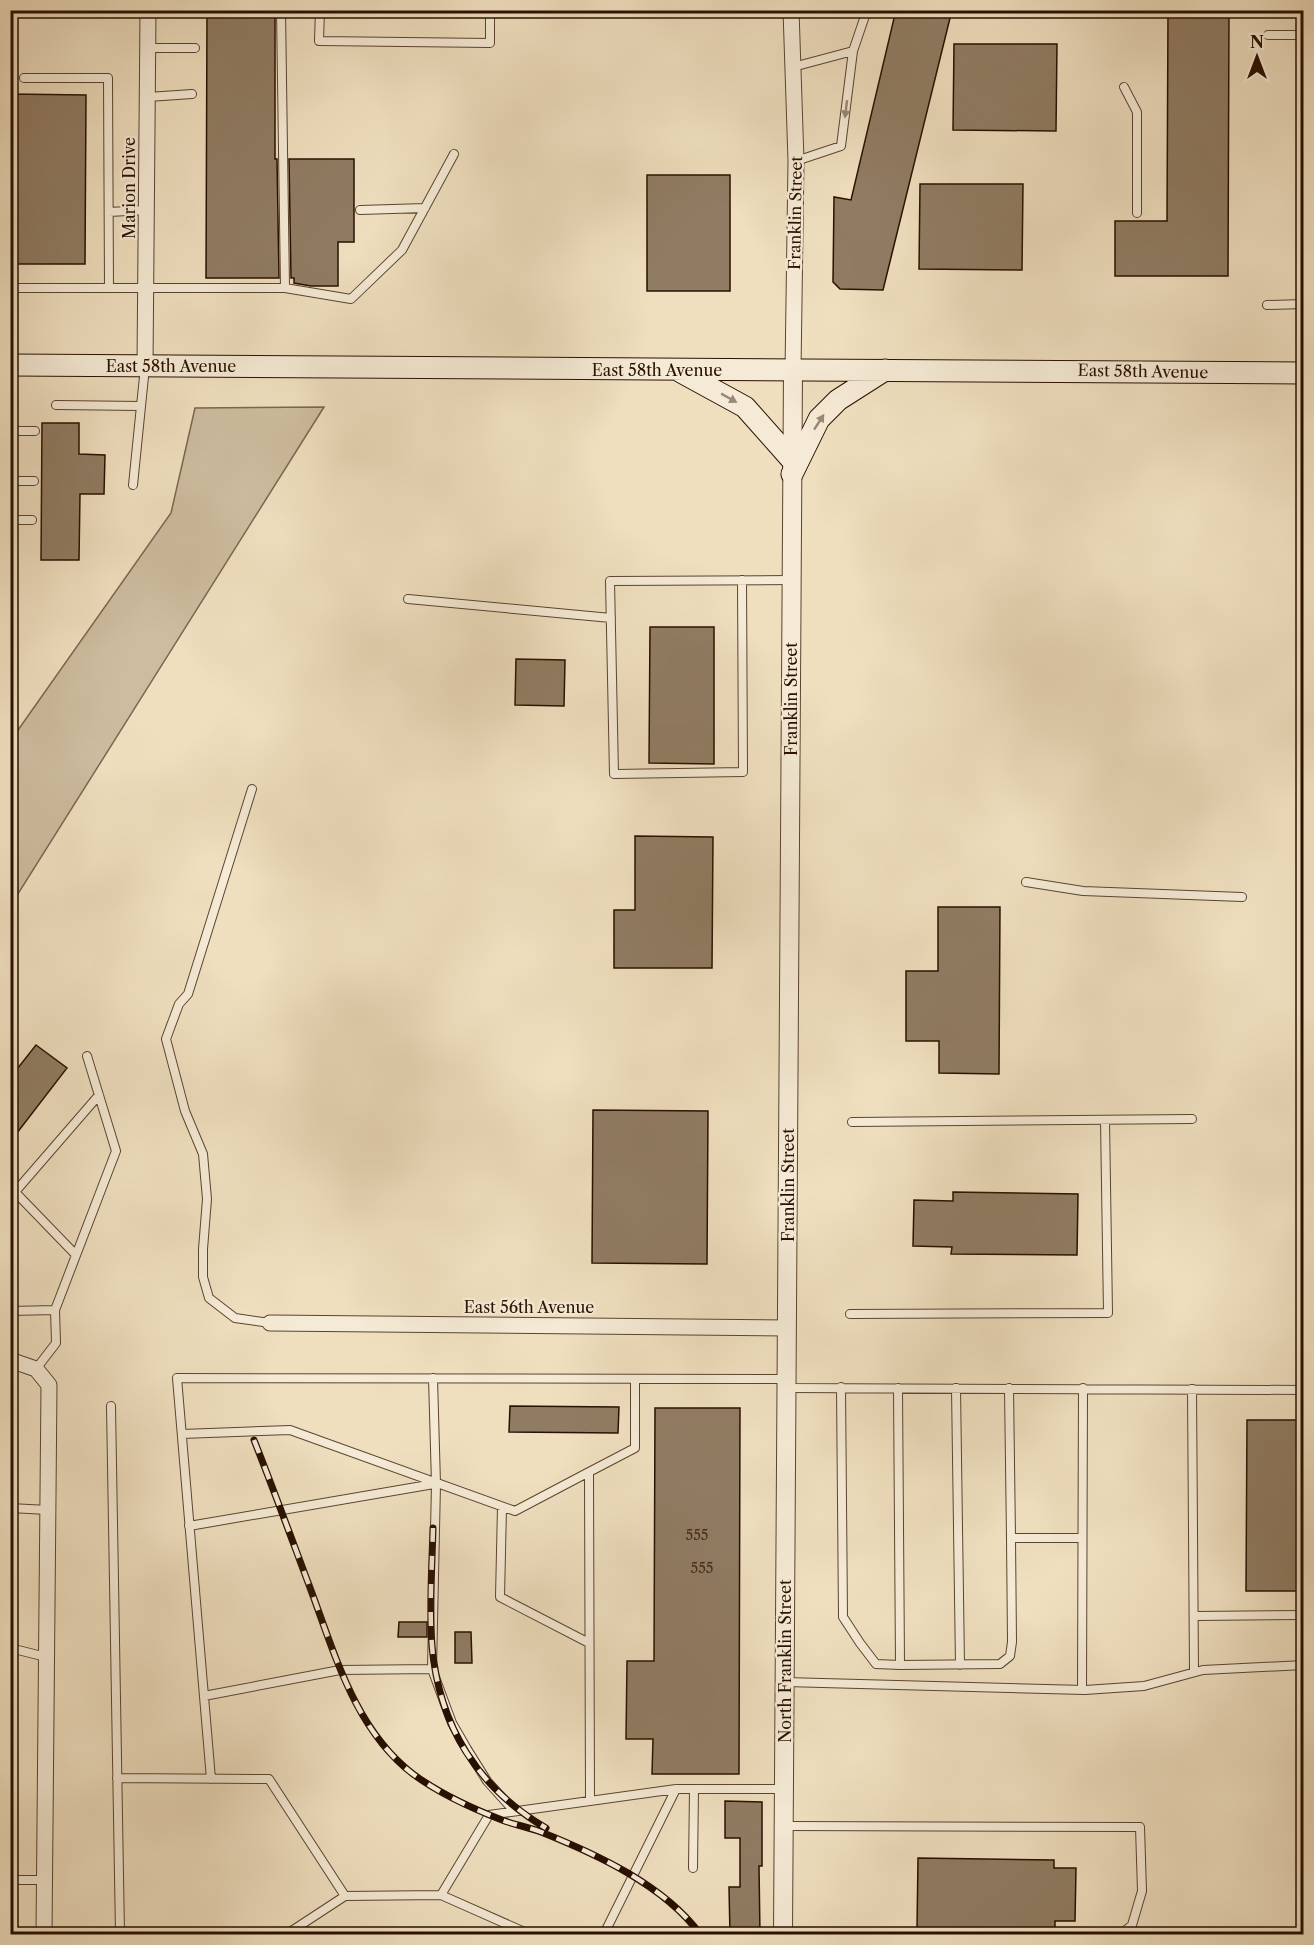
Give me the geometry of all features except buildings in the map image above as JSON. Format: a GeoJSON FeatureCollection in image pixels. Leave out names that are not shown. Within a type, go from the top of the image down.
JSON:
{"type":"FeatureCollection","features":[{"type":"Feature","properties":{"kind":"main road","name":"East 58th Avenue"},"geometry":{"type":"LineString","coordinates":[[10,365],[1304,373]]}},
{"type":"Feature","properties":{"kind":"main road"},"geometry":{"type":"LineString","coordinates":[[678,370],[745,407],[792,467],[819,419],[838,400],[885,370]]}},
{"type":"Feature","properties":{"kind":"street","name":"Marion Drive"},"geometry":{"type":"LineString","coordinates":[[145,366],[148,10]]}},
{"type":"Feature","properties":{"kind":"street","name":"Franklin Street"},"geometry":{"type":"LineString","coordinates":[[787,1383],[796,161],[791,10]]}},
{"type":"Feature","properties":{"kind":"street","name":"East 56th Avenue"},"geometry":{"type":"LineString","coordinates":[[270,1323],[787,1328]]}},
{"type":"Feature","properties":{"kind":"street"},"geometry":{"type":"LineString","coordinates":[[10,1360],[36,1369],[49,1384],[44,1935]]}},
{"type":"Feature","properties":{"kind":"street","name":"North Franklin Street"},"geometry":{"type":"LineString","coordinates":[[783,1935],[787,1383]]}},
{"type":"Feature","properties":{"kind":"lane"},"geometry":{"type":"LineString","coordinates":[[281,10],[285,288]]}},
{"type":"Feature","properties":{"kind":"lane"},"geometry":{"type":"LineString","coordinates":[[320,10],[319,41],[490,43],[490,10]]}},
{"type":"Feature","properties":{"kind":"lane"},"geometry":{"type":"LineString","coordinates":[[796,161],[841,146],[853,51],[867,10]]}},
{"type":"Feature","properties":{"kind":"lane"},"geometry":{"type":"LineString","coordinates":[[1268,34],[1304,35]]}},
{"type":"Feature","properties":{"kind":"lane"},"geometry":{"type":"LineString","coordinates":[[148,48],[195,48]]}},
{"type":"Feature","properties":{"kind":"lane"},"geometry":{"type":"LineString","coordinates":[[793,67],[853,51]]}},
{"type":"Feature","properties":{"kind":"lane"},"geometry":{"type":"LineString","coordinates":[[24,78],[108,78],[110,288]]}},
{"type":"Feature","properties":{"kind":"lane"},"geometry":{"type":"LineString","coordinates":[[1124,87],[1137,112],[1137,213]]}},
{"type":"Feature","properties":{"kind":"lane"},"geometry":{"type":"LineString","coordinates":[[148,97],[192,94]]}},
{"type":"Feature","properties":{"kind":"lane"},"geometry":{"type":"LineString","coordinates":[[14,288],[285,288],[351,299],[402,250],[454,154]]}},
{"type":"Feature","properties":{"kind":"lane"},"geometry":{"type":"LineString","coordinates":[[360,210],[425,208]]}},
{"type":"Feature","properties":{"kind":"lane"},"geometry":{"type":"LineString","coordinates":[[109,212],[147,210]]}},
{"type":"Feature","properties":{"kind":"lane"},"geometry":{"type":"LineString","coordinates":[[1267,305],[1304,304]]}},
{"type":"Feature","properties":{"kind":"lane"},"geometry":{"type":"LineString","coordinates":[[134,485],[145,366]]}},
{"type":"Feature","properties":{"kind":"lane"},"geometry":{"type":"LineString","coordinates":[[56,405],[141,406]]}},
{"type":"Feature","properties":{"kind":"lane"},"geometry":{"type":"LineString","coordinates":[[10,431],[35,431]]}},
{"type":"Feature","properties":{"kind":"lane"},"geometry":{"type":"LineString","coordinates":[[10,481],[34,481]]}},
{"type":"Feature","properties":{"kind":"lane"},"geometry":{"type":"LineString","coordinates":[[10,520],[32,520]]}},
{"type":"Feature","properties":{"kind":"lane"},"geometry":{"type":"LineString","coordinates":[[742,580],[743,772],[614,774],[610,581],[742,580],[792,580]]}},
{"type":"Feature","properties":{"kind":"lane"},"geometry":{"type":"LineString","coordinates":[[408,599],[611,618]]}},
{"type":"Feature","properties":{"kind":"lane"},"geometry":{"type":"LineString","coordinates":[[252,789],[188,994],[179,1004],[166,1039],[185,1111],[203,1154],[207,1199],[203,1277],[209,1298],[235,1318],[270,1323]]}},
{"type":"Feature","properties":{"kind":"lane"},"geometry":{"type":"LineString","coordinates":[[1026,882],[1083,891],[1242,897]]}},
{"type":"Feature","properties":{"kind":"lane"},"geometry":{"type":"LineString","coordinates":[[36,1369],[56,1343],[55,1310],[116,1150],[87,1056]]}},
{"type":"Feature","properties":{"kind":"lane"},"geometry":{"type":"LineString","coordinates":[[76,1255],[15,1192],[99,1095]]}},
{"type":"Feature","properties":{"kind":"lane"},"geometry":{"type":"LineString","coordinates":[[852,1122],[1192,1119]]}},
{"type":"Feature","properties":{"kind":"lane"},"geometry":{"type":"LineString","coordinates":[[850,1314],[1108,1313],[1105,1120]]}},
{"type":"Feature","properties":{"kind":"lane"},"geometry":{"type":"LineString","coordinates":[[10,1311],[55,1310]]}},
{"type":"Feature","properties":{"kind":"lane"},"geometry":{"type":"LineString","coordinates":[[211,1779],[177,1378],[635,1379],[898,1388],[1304,1390]]}},
{"type":"Feature","properties":{"kind":"lane"},"geometry":{"type":"LineString","coordinates":[[433,1378],[436,1484],[432,1669],[452,1723],[467,1749],[487,1781],[514,1811]]}},
{"type":"Feature","properties":{"kind":"lane"},"geometry":{"type":"LineString","coordinates":[[182,1434],[290,1430],[515,1511],[635,1448],[635,1379]]}},
{"type":"Feature","properties":{"kind":"lane"},"geometry":{"type":"LineString","coordinates":[[841,1387],[843,1617],[876,1664],[900,1665],[1000,1664],[1010,1656],[1012,1642],[1009,1388]]}},
{"type":"Feature","properties":{"kind":"lane"},"geometry":{"type":"LineString","coordinates":[[898,1388],[900,1665]]}},
{"type":"Feature","properties":{"kind":"lane"},"geometry":{"type":"LineString","coordinates":[[956,1388],[960,1665]]}},
{"type":"Feature","properties":{"kind":"lane"},"geometry":{"type":"LineString","coordinates":[[1082,1690],[1083,1388]]}},
{"type":"Feature","properties":{"kind":"lane"},"geometry":{"type":"LineString","coordinates":[[1192,1389],[1194,1672]]}},
{"type":"Feature","properties":{"kind":"lane"},"geometry":{"type":"LineString","coordinates":[[111,1406],[120,1935]]}},
{"type":"Feature","properties":{"kind":"lane"},"geometry":{"type":"LineString","coordinates":[[589,1472],[590,1800]]}},
{"type":"Feature","properties":{"kind":"lane"},"geometry":{"type":"LineString","coordinates":[[189,1526],[436,1484]]}},
{"type":"Feature","properties":{"kind":"lane"},"geometry":{"type":"LineString","coordinates":[[502,1507],[500,1597],[589,1643]]}},
{"type":"Feature","properties":{"kind":"lane"},"geometry":{"type":"LineString","coordinates":[[10,1509],[48,1510]]}},
{"type":"Feature","properties":{"kind":"lane"},"geometry":{"type":"LineString","coordinates":[[1011,1538],[1082,1538]]}},
{"type":"Feature","properties":{"kind":"lane"},"geometry":{"type":"LineString","coordinates":[[1194,1616],[1304,1616]]}},
{"type":"Feature","properties":{"kind":"lane"},"geometry":{"type":"LineString","coordinates":[[10,1648],[46,1657]]}},
{"type":"Feature","properties":{"kind":"lane"},"geometry":{"type":"LineString","coordinates":[[785,1682],[1082,1690],[1144,1686],[1203,1670],[1304,1665]]}},
{"type":"Feature","properties":{"kind":"lane"},"geometry":{"type":"LineString","coordinates":[[204,1696],[340,1670],[432,1669]]}},
{"type":"Feature","properties":{"kind":"lane"},"geometry":{"type":"LineString","coordinates":[[117,1778],[269,1779],[345,1896]]}},
{"type":"Feature","properties":{"kind":"lane"},"geometry":{"type":"LineString","coordinates":[[604,1935],[676,1789]]}},
{"type":"Feature","properties":{"kind":"lane"},"geometry":{"type":"LineString","coordinates":[[441,1895],[489,1815],[676,1789],[784,1789]]}},
{"type":"Feature","properties":{"kind":"lane"},"geometry":{"type":"LineString","coordinates":[[693,1789],[693,1868]]}},
{"type":"Feature","properties":{"kind":"lane"},"geometry":{"type":"LineString","coordinates":[[784,1826],[1140,1827],[1142,1891],[1132,1925],[1121,1935]]}},
{"type":"Feature","properties":{"kind":"lane"},"geometry":{"type":"LineString","coordinates":[[10,1880],[44,1880]]}},
{"type":"Feature","properties":{"kind":"lane"},"geometry":{"type":"LineString","coordinates":[[287,1935],[345,1896],[441,1895],[529,1935]]}},
{"type":"Feature","properties":{"kind":"shaded area"},"geometry":{"type":"Polygon","coordinates":[[[324,407],[11,905],[11,740],[171,513],[195,408],[324,407]]]}},
{"type":"Feature","properties":{"kind":"railway"},"geometry":{"type":"LineString","coordinates":[[254,1440],[337,1662],[361,1712],[375,1735],[393,1756],[423,1781],[456,1800],[502,1820],[562,1841],[628,1873],[668,1900],[700,1934]]}},
{"type":"Feature","properties":{"kind":"railway"},"geometry":{"type":"LineString","coordinates":[[433,1528],[431,1631],[436,1675],[443,1703],[466,1752],[482,1774],[500,1794],[546,1828]]}}]}
